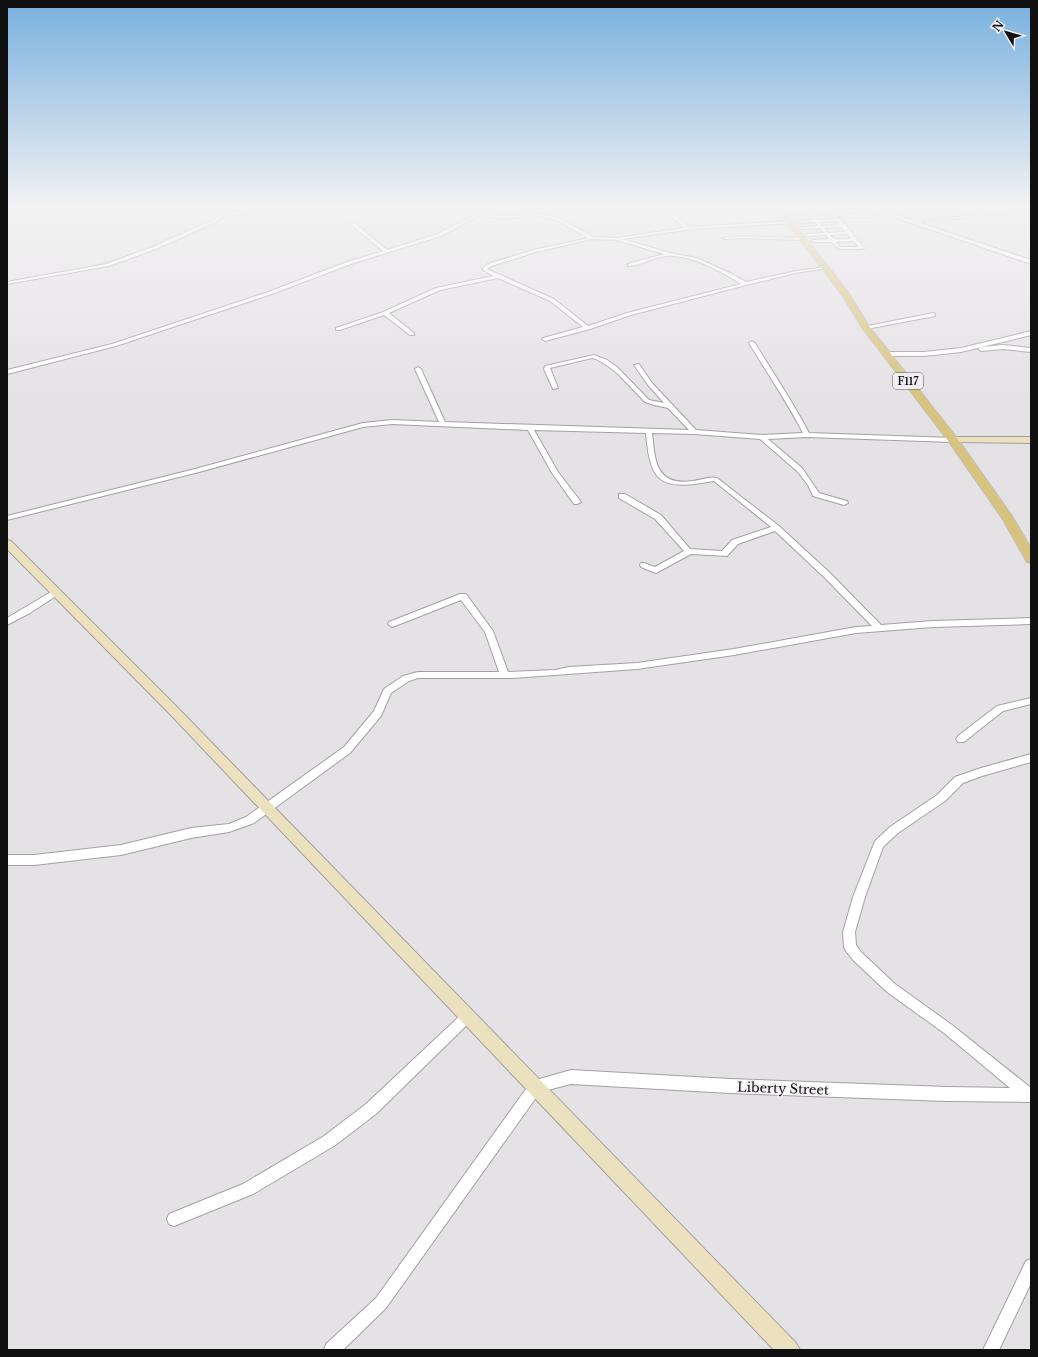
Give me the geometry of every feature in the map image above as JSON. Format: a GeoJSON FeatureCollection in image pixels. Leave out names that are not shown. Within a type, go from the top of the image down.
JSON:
{"type":"FeatureCollection","features":[{"type":"Feature","properties":{"kind":"main road","name":"F117"},"geometry":{"type":"LineString","coordinates":[[828,271],[866,327],[953,440],[1008,518],[1031,559]]}},
{"type":"Feature","properties":{"kind":"main road"},"geometry":{"type":"LineString","coordinates":[[953,440],[1031,440]]}},
{"type":"Feature","properties":{"kind":"main road"},"geometry":{"type":"LineString","coordinates":[[7,543],[267,808],[789,1350]]}},
{"type":"Feature","properties":{"kind":"street"},"geometry":{"type":"LineString","coordinates":[[7,283],[72,271]]}},
{"type":"Feature","properties":{"kind":"street"},"geometry":{"type":"LineString","coordinates":[[7,372],[127,341],[270,293],[327,271]]}},
{"type":"Feature","properties":{"kind":"street"},"geometry":{"type":"LineString","coordinates":[[489,271],[563,306],[572,317],[588,328]]}},
{"type":"Feature","properties":{"kind":"street"},"geometry":{"type":"LineString","coordinates":[[723,271],[745,284]]}},
{"type":"Feature","properties":{"kind":"street"},"geometry":{"type":"LineString","coordinates":[[545,339],[588,328],[629,314],[801,271]]}},
{"type":"Feature","properties":{"kind":"street"},"geometry":{"type":"LineString","coordinates":[[338,329],[385,313],[438,289],[498,276]]}},
{"type":"Feature","properties":{"kind":"street"},"geometry":{"type":"LineString","coordinates":[[385,313],[412,334]]}},
{"type":"Feature","properties":{"kind":"street"},"geometry":{"type":"LineString","coordinates":[[866,327],[933,315]]}},
{"type":"Feature","properties":{"kind":"street"},"geometry":{"type":"LineString","coordinates":[[888,354],[935,353],[965,349],[1031,333]]}},
{"type":"Feature","properties":{"kind":"street"},"geometry":{"type":"LineString","coordinates":[[752,343],[768,371],[794,409],[807,435]]}},
{"type":"Feature","properties":{"kind":"street"},"geometry":{"type":"LineString","coordinates":[[965,349],[1003,348],[1031,350]]}},
{"type":"Feature","properties":{"kind":"street"},"geometry":{"type":"LineString","coordinates":[[556,388],[547,367],[592,356],[615,367],[626,377],[645,400],[655,404],[671,406]]}},
{"type":"Feature","properties":{"kind":"street"},"geometry":{"type":"LineString","coordinates":[[637,365],[650,384],[694,432]]}},
{"type":"Feature","properties":{"kind":"street"},"geometry":{"type":"LineString","coordinates":[[418,369],[443,424]]}},
{"type":"Feature","properties":{"kind":"street"},"geometry":{"type":"LineString","coordinates":[[7,518],[197,471],[363,425],[392,422],[530,428],[694,432],[762,437],[807,435],[953,440]]}},
{"type":"Feature","properties":{"kind":"street"},"geometry":{"type":"LineString","coordinates":[[530,428],[555,473],[577,502]]}},
{"type":"Feature","properties":{"kind":"street"},"geometry":{"type":"LineString","coordinates":[[649,431],[655,468],[664,481],[671,484],[715,479],[776,528],[827,575],[880,629]]}},
{"type":"Feature","properties":{"kind":"street"},"geometry":{"type":"LineString","coordinates":[[762,437],[803,470],[812,484],[816,494],[844,503]]}},
{"type":"Feature","properties":{"kind":"street"},"geometry":{"type":"LineString","coordinates":[[622,496],[658,517],[688,551]]}},
{"type":"Feature","properties":{"kind":"street"},"geometry":{"type":"LineString","coordinates":[[644,566],[656,570],[688,551],[724,554],[735,542],[776,528]]}},
{"type":"Feature","properties":{"kind":"street"},"geometry":{"type":"LineString","coordinates":[[7,622],[56,592]]}},
{"type":"Feature","properties":{"kind":"street"},"geometry":{"type":"LineString","coordinates":[[392,624],[463,596],[489,631],[505,675]]}},
{"type":"Feature","properties":{"kind":"street"},"geometry":{"type":"LineString","coordinates":[[7,860],[34,860],[121,850],[191,833],[229,828],[250,820],[347,750],[378,713],[387,691],[406,678],[418,675],[505,675],[555,673],[570,670],[637,666],[734,652],[856,630],[933,624],[1031,621]]}},
{"type":"Feature","properties":{"kind":"street"},"geometry":{"type":"LineString","coordinates":[[961,739],[1000,708],[1031,701]]}},
{"type":"Feature","properties":{"kind":"street"},"geometry":{"type":"LineString","coordinates":[[1030,1095],[948,1029],[891,988],[857,956],[850,947],[849,932],[859,897],[879,844],[894,830],[941,798],[959,780],[1031,758]]}},
{"type":"Feature","properties":{"kind":"street"},"geometry":{"type":"LineString","coordinates":[[174,1219],[248,1189],[329,1141],[371,1109],[468,1016]]}},
{"type":"Feature","properties":{"kind":"street","name":"Liberty Street"},"geometry":{"type":"LineString","coordinates":[[536,1087],[571,1077],[730,1086],[947,1094],[1030,1095]]}},
{"type":"Feature","properties":{"kind":"street"},"geometry":{"type":"LineString","coordinates":[[332,1350],[381,1303],[536,1087]]}},
{"type":"Feature","properties":{"kind":"street"},"geometry":{"type":"LineString","coordinates":[[991,1350],[1031,1266]]}}]}
